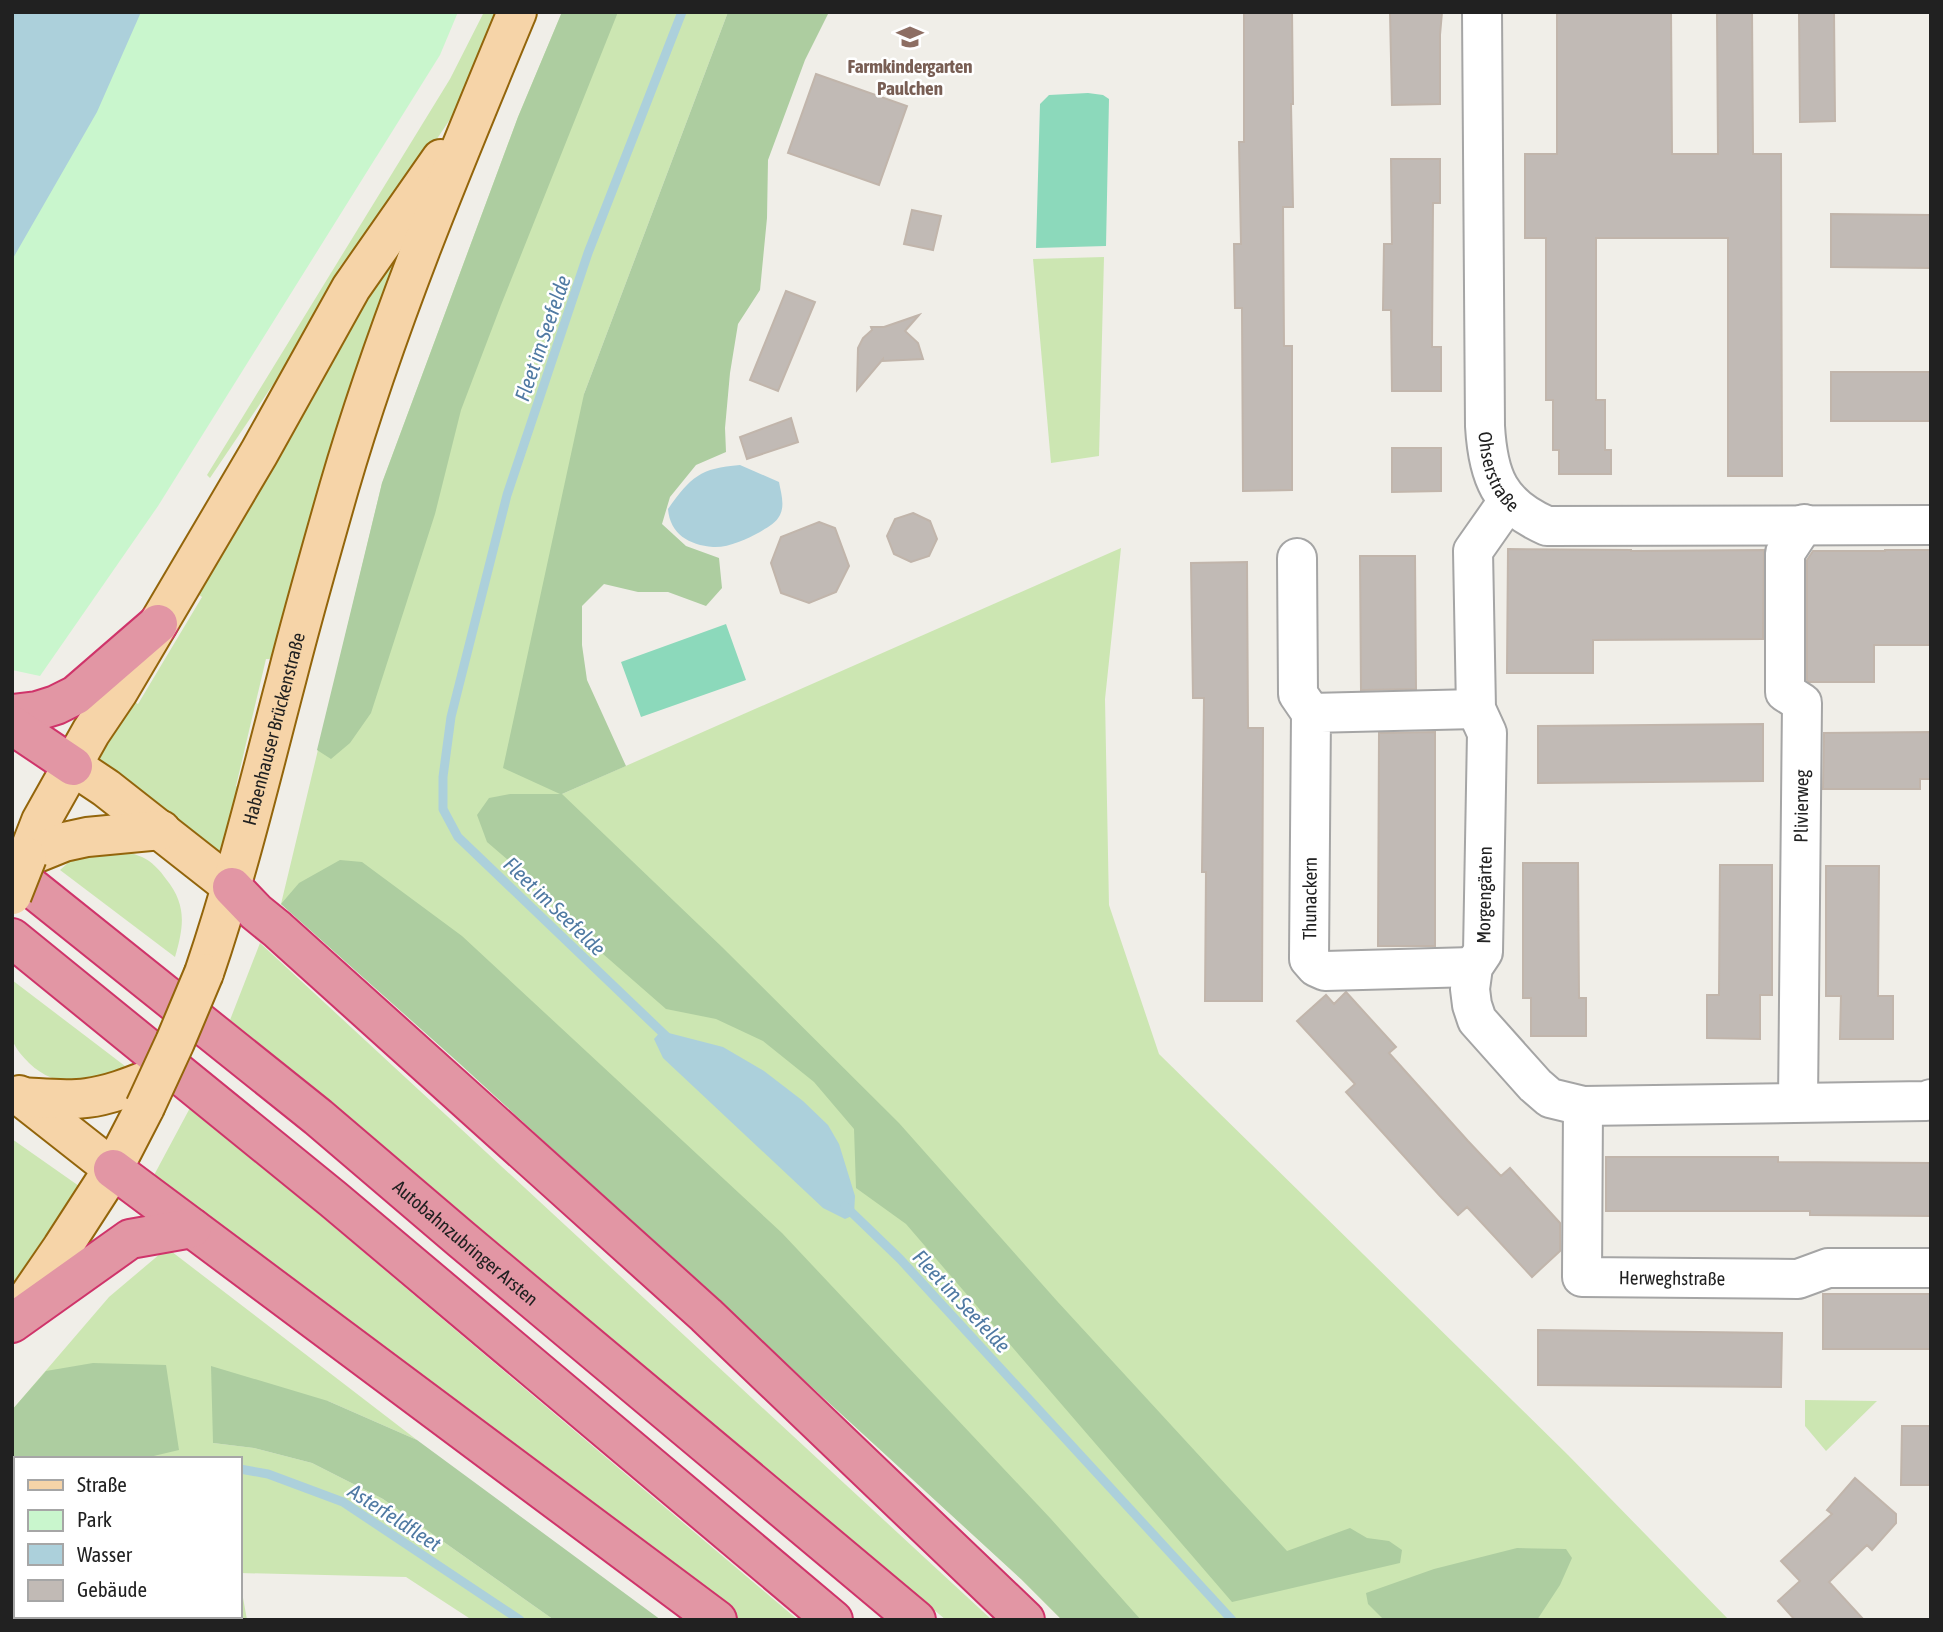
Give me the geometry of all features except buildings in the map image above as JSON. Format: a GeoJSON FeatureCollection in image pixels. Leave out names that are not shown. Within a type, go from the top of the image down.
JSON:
{"type":"FeatureCollection","features":[{"type":"Feature","properties":{"kind":"highway"},"geometry":{"type":"LineString","coordinates":[[12,713],[37,711],[107,684],[158,624]]}},
{"type":"Feature","properties":{"kind":"highway"},"geometry":{"type":"LineString","coordinates":[[12,725],[73,766]]}},
{"type":"Feature","properties":{"kind":"highway","name":"Autobahnzubringer Arsten"},"geometry":{"type":"LineString","coordinates":[[20,864],[460,1239],[916,1620]]}},
{"type":"Feature","properties":{"kind":"highway"},"geometry":{"type":"LineString","coordinates":[[232,887],[256,912],[706,1315],[1025,1620]]}},
{"type":"Feature","properties":{"kind":"highway"},"geometry":{"type":"LineString","coordinates":[[12,938],[333,1199],[833,1620]]}},
{"type":"Feature","properties":{"kind":"highway"},"geometry":{"type":"LineString","coordinates":[[113,1169],[717,1620]]}},
{"type":"Feature","properties":{"kind":"highway"},"geometry":{"type":"LineString","coordinates":[[12,1322],[131,1239],[192,1228]]}},
{"type":"Feature","properties":{"kind":"main road","name":"Habenhauser Brückenstraße"},"geometry":{"type":"LineString","coordinates":[[12,1322],[113,1169],[142,1091],[204,973],[232,887],[339,487],[378,362],[517,12]]}},
{"type":"Feature","properties":{"kind":"main road","name":"Habenhauser Brückenstraße"},"geometry":{"type":"LineString","coordinates":[[158,624],[265,442],[351,288],[477,108]]}},
{"type":"Feature","properties":{"kind":"main road"},"geometry":{"type":"LineString","coordinates":[[12,895],[20,864],[52,832],[73,766],[107,684]]}},
{"type":"Feature","properties":{"kind":"main road"},"geometry":{"type":"LineString","coordinates":[[73,766],[106,788],[232,887]]}},
{"type":"Feature","properties":{"kind":"main road"},"geometry":{"type":"LineString","coordinates":[[52,832],[87,837],[161,830]]}},
{"type":"Feature","properties":{"kind":"main road"},"geometry":{"type":"LineString","coordinates":[[17,1093],[55,1099],[89,1098],[142,1091]]}},
{"type":"Feature","properties":{"kind":"main road"},"geometry":{"type":"LineString","coordinates":[[17,1093],[113,1169]]}},
{"type":"Feature","properties":{"kind":"street","name":"Ohserstraße"},"geometry":{"type":"LineString","coordinates":[[1482,12],[1485,426],[1491,472],[1508,501],[1530,518],[1548,526],[1931,525]]}},
{"type":"Feature","properties":{"kind":"street","name":"Morgengärten"},"geometry":{"type":"LineString","coordinates":[[1508,501],[1473,551],[1476,709],[1487,733],[1483,952],[1473,967],[1470,989],[1477,1020],[1550,1098],[1583,1106],[1931,1099]]}},
{"type":"Feature","properties":{"kind":"street","name":"Plivierweg"},"geometry":{"type":"LineString","coordinates":[[1798,1102],[1802,704],[1785,692],[1785,553],[1804,524]]}},
{"type":"Feature","properties":{"kind":"street","name":"Thunackern"},"geometry":{"type":"LineString","coordinates":[[1297,558],[1298,694],[1311,713],[1309,959],[1325,971],[1473,967]]}},
{"type":"Feature","properties":{"kind":"street"},"geometry":{"type":"LineString","coordinates":[[1311,713],[1476,709]]}},
{"type":"Feature","properties":{"kind":"street","name":"Herweghstraße"},"geometry":{"type":"LineString","coordinates":[[1583,1106],[1582,1277],[1798,1279],[1828,1268],[1931,1268]]}},
{"type":"Feature","properties":{"kind":"green space"},"geometry":{"type":"Polygon","coordinates":[[[12,12],[458,12],[440,55],[158,506],[40,676],[12,670],[12,12]]]}},
{"type":"Feature","properties":{"kind":"green space"},"geometry":{"type":"Polygon","coordinates":[[[484,12],[498,12],[459,106],[408,182],[339,268],[276,380],[210,478],[207,475],[450,79],[484,12]]]}},
{"type":"Feature","properties":{"kind":"green space"},"geometry":{"type":"Polygon","coordinates":[[[562,12],[728,12],[584,394],[562,794],[1121,548],[1105,699],[1109,905],[1159,1054],[1568,1455],[1729,1620],[1062,1620],[1021,1579],[458,1062],[281,904],[382,483],[518,117],[562,12]]]}},
{"type":"Feature","properties":{"kind":"green space"},"geometry":{"type":"Polygon","coordinates":[[[562,12],[618,12],[461,410],[435,514],[371,713],[350,743],[331,759],[317,750],[382,483],[518,117],[562,12]]]}},
{"type":"Feature","properties":{"kind":"green space"},"geometry":{"type":"Polygon","coordinates":[[[728,12],[829,12],[805,60],[768,160],[767,218],[760,290],[738,324],[730,373],[725,428],[726,452],[696,465],[670,497],[662,524],[686,546],[719,558],[722,588],[706,606],[668,592],[638,592],[604,584],[582,606],[582,645],[587,680],[626,766],[562,794],[722,947],[899,1123],[1057,1301],[1287,1551],[1350,1528],[1367,1538],[1389,1541],[1402,1550],[1400,1563],[1232,1602],[906,1224],[856,1188],[854,1129],[814,1082],[763,1041],[716,1019],[666,1009],[587,940],[536,884],[487,842],[477,815],[489,798],[510,794],[560,794],[503,768],[584,394],[728,12]]]}},
{"type":"Feature","properties":{"kind":"green space"},"geometry":{"type":"Polygon","coordinates":[[[1049,95],[1103,95],[1109,99],[1106,246],[1036,248],[1040,104],[1049,95]]]}},
{"type":"Feature","properties":{"kind":"green space"},"geometry":{"type":"Polygon","coordinates":[[[396,251],[402,254],[372,324],[272,659],[266,659],[236,786],[239,788],[222,862],[93,767],[133,701],[138,704],[202,597],[198,594],[258,494],[342,333],[396,251]]]}},
{"type":"Feature","properties":{"kind":"green space"},"geometry":{"type":"Polygon","coordinates":[[[1104,257],[1099,456],[1051,463],[1033,259],[1104,257]]]}},
{"type":"Feature","properties":{"kind":"green space"},"geometry":{"type":"Polygon","coordinates":[[[726,624],[746,680],[641,717],[621,662],[726,624]]]}},
{"type":"Feature","properties":{"kind":"green space"},"geometry":{"type":"Polygon","coordinates":[[[121,849],[152,863],[178,898],[182,926],[175,957],[60,870],[78,854],[121,849]]]}},
{"type":"Feature","properties":{"kind":"green space"},"geometry":{"type":"Polygon","coordinates":[[[340,860],[362,862],[462,936],[782,1233],[1051,1519],[1141,1620],[1062,1620],[1021,1579],[458,1062],[281,904],[299,883],[340,860]]]}},
{"type":"Feature","properties":{"kind":"green space"},"geometry":{"type":"Polygon","coordinates":[[[260,943],[992,1620],[946,1620],[230,1020],[260,943]]]}},
{"type":"Feature","properties":{"kind":"green space"},"geometry":{"type":"Polygon","coordinates":[[[12,980],[125,1066],[100,1078],[76,1082],[51,1078],[40,1072],[22,1055],[13,1041],[12,980]]]}},
{"type":"Feature","properties":{"kind":"green space"},"geometry":{"type":"Polygon","coordinates":[[[191,1106],[798,1620],[740,1620],[153,1177],[191,1106]]]}},
{"type":"Feature","properties":{"kind":"green space"},"geometry":{"type":"Polygon","coordinates":[[[12,1139],[79,1186],[12,1285],[12,1139]]]}},
{"type":"Feature","properties":{"kind":"green space"},"geometry":{"type":"Polygon","coordinates":[[[167,1248],[417,1440],[328,1401],[213,1443],[254,1448],[312,1463],[383,1499],[554,1620],[472,1620],[406,1577],[242,1573],[242,1457],[14,1457],[14,1618],[242,1618],[242,1592],[247,1620],[12,1620],[12,1410],[109,1297],[167,1248]]]}},
{"type":"Feature","properties":{"kind":"green space"},"geometry":{"type":"Polygon","coordinates":[[[93,1363],[166,1365],[179,1450],[149,1457],[14,1457],[12,1542],[12,1410],[46,1371],[93,1363]]]}},
{"type":"Feature","properties":{"kind":"green space"},"geometry":{"type":"Polygon","coordinates":[[[211,1366],[328,1401],[417,1440],[661,1620],[554,1620],[383,1499],[312,1463],[254,1448],[213,1443],[211,1366]]]}},
{"type":"Feature","properties":{"kind":"green space"},"geometry":{"type":"Polygon","coordinates":[[[1805,1400],[1877,1401],[1826,1451],[1805,1426],[1805,1400]]]}},
{"type":"Feature","properties":{"kind":"green space"},"geometry":{"type":"Polygon","coordinates":[[[1517,1548],[1566,1549],[1572,1558],[1560,1585],[1537,1620],[1384,1620],[1368,1604],[1366,1593],[1434,1569],[1517,1548]]]}},
{"type":"Feature","properties":{"kind":"water"},"geometry":{"type":"Polygon","coordinates":[[[12,12],[141,12],[97,112],[12,260],[12,12]]]}},
{"type":"Feature","properties":{"kind":"water"},"geometry":{"type":"Polygon","coordinates":[[[740,465],[779,482],[782,507],[776,520],[755,535],[725,546],[704,546],[682,537],[672,525],[668,509],[676,498],[698,476],[726,466],[740,465]]]}},
{"type":"Feature","properties":{"kind":"water"},"geometry":{"type":"Polygon","coordinates":[[[661,1031],[723,1047],[764,1071],[803,1101],[828,1125],[839,1144],[855,1196],[854,1215],[845,1219],[823,1208],[663,1058],[654,1039],[661,1031]]]}},
{"type":"Feature","properties":{"kind":"waterway","name":"Fleet im Seefelde"},"geometry":{"type":"LineString","coordinates":[[668,1038],[458,837],[443,809],[443,777],[451,717],[507,495],[588,253],[682,12]]}},
{"type":"Feature","properties":{"kind":"waterway","name":"Fleet im Seefelde"},"geometry":{"type":"LineString","coordinates":[[845,1206],[900,1259],[1232,1620]]}},
{"type":"Feature","properties":{"kind":"waterway","name":"Asterfeldfleet"},"geometry":{"type":"LineString","coordinates":[[242,1469],[268,1474],[343,1502],[520,1620]]}},
{"type":"Feature","properties":{"kind":"place","name":"Farmkindergarten Paulchen"},"geometry":{"type":"Point","coordinates":[910,37]}}]}
